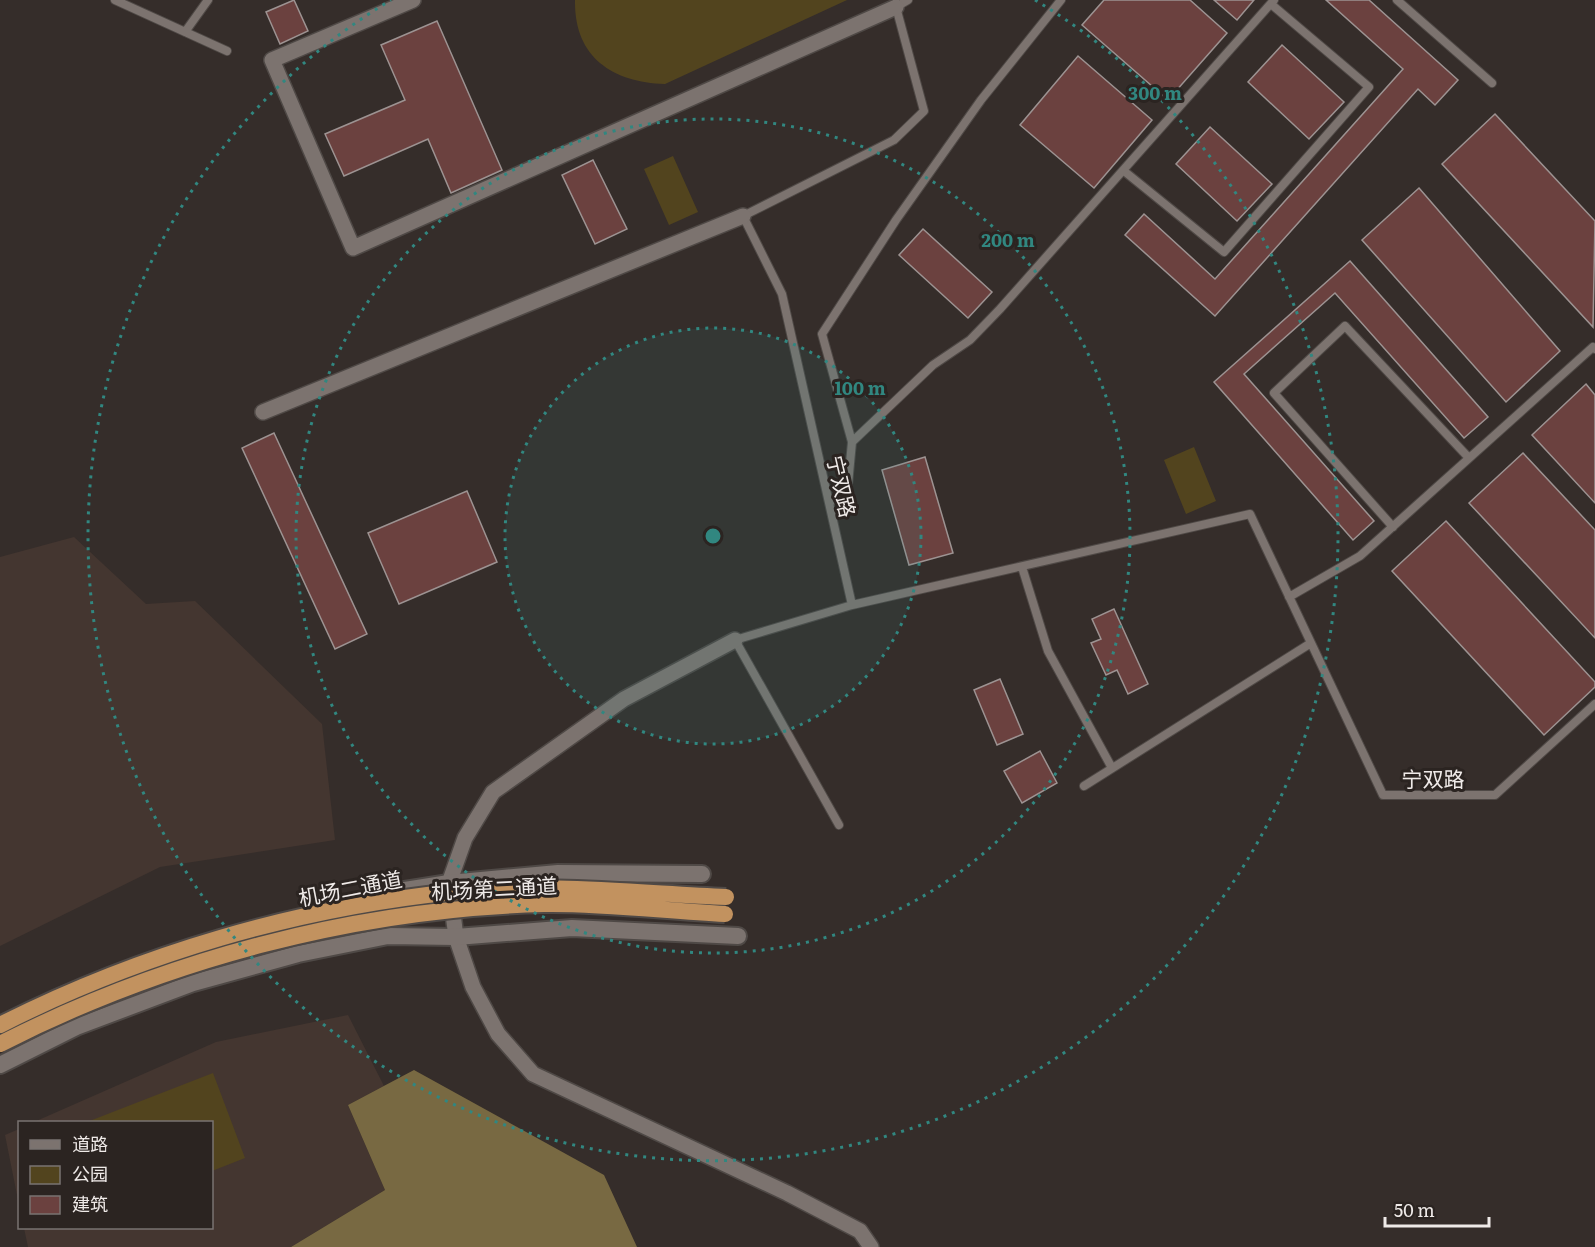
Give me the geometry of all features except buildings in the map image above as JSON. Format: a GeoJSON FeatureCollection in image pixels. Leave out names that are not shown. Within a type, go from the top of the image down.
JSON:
{"type":"FeatureCollection","features":[{"type":"Feature","properties":{"kind":"highway","name":"机场二通道"},"geometry":{"type":"LineString","coordinates":[[0,1023],[122,970],[237,933],[347,908],[455,892],[545,889],[726,897]]}},
{"type":"Feature","properties":{"kind":"highway","name":"机场第二通道"},"geometry":{"type":"LineString","coordinates":[[0,1044],[49,1019],[129,986],[239,950],[350,926],[455,909],[546,904],[725,914]]}},
{"type":"Feature","properties":{"kind":"street"},"geometry":{"type":"LineString","coordinates":[[413,0],[272,60],[352,248],[902,3]]}},
{"type":"Feature","properties":{"kind":"street"},"geometry":{"type":"LineString","coordinates":[[263,412],[743,216]]}},
{"type":"Feature","properties":{"kind":"street"},"geometry":{"type":"LineString","coordinates":[[735,640],[624,699],[493,792],[465,838],[449,883],[456,937],[473,987],[498,1034],[533,1074],[787,1193],[860,1231],[871,1247]]}},
{"type":"Feature","properties":{"kind":"street"},"geometry":{"type":"LineString","coordinates":[[0,1023],[95,977],[213,935],[376,895],[449,883],[558,873],[702,874]]}},
{"type":"Feature","properties":{"kind":"street"},"geometry":{"type":"LineString","coordinates":[[0,1065],[76,1027],[193,983],[298,954],[388,936],[456,937],[572,928],[738,936]]}},
{"type":"Feature","properties":{"kind":"lane"},"geometry":{"type":"LineString","coordinates":[[115,0],[227,51]]}},
{"type":"Feature","properties":{"kind":"lane"},"geometry":{"type":"LineString","coordinates":[[185,32],[208,0]]}},
{"type":"Feature","properties":{"kind":"lane"},"geometry":{"type":"LineString","coordinates":[[829,502],[847,495],[852,442],[822,334],[974,109],[1061,0]]}},
{"type":"Feature","properties":{"kind":"lane"},"geometry":{"type":"LineString","coordinates":[[1397,0],[1492,83]]}},
{"type":"Feature","properties":{"kind":"lane"},"geometry":{"type":"LineString","coordinates":[[852,442],[933,365],[970,340],[1124,171],[1272,2],[1369,87],[1224,252],[1124,171]]}},
{"type":"Feature","properties":{"kind":"lane"},"geometry":{"type":"LineString","coordinates":[[743,216],[894,140],[924,111],[902,3]]}},
{"type":"Feature","properties":{"kind":"lane","name":"宁双路"},"geometry":{"type":"LineString","coordinates":[[743,216],[782,294],[852,605],[1250,514],[1383,795],[1495,795],[1595,704]]}},
{"type":"Feature","properties":{"kind":"lane"},"geometry":{"type":"LineString","coordinates":[[1393,527],[1274,393],[1345,326],[1469,458]]}},
{"type":"Feature","properties":{"kind":"lane"},"geometry":{"type":"LineString","coordinates":[[1289,597],[1360,556],[1593,347],[1595,349]]}},
{"type":"Feature","properties":{"kind":"lane"},"geometry":{"type":"LineString","coordinates":[[1022,567],[1048,651],[1112,768]]}},
{"type":"Feature","properties":{"kind":"lane"},"geometry":{"type":"LineString","coordinates":[[838,825],[735,640],[852,605]]}},
{"type":"Feature","properties":{"kind":"lane"},"geometry":{"type":"LineString","coordinates":[[1084,786],[1311,643]]}},
{"type":"Feature","properties":{"kind":"shaded area"},"geometry":{"type":"Polygon","coordinates":[[[74,537],[146,604],[195,601],[322,724],[335,840],[160,867],[0,946],[0,557],[74,537]]]}},
{"type":"Feature","properties":{"kind":"shaded area"},"geometry":{"type":"Polygon","coordinates":[[[348,1015],[384,1086],[348,1105],[385,1190],[291,1247],[28,1247],[24,1229],[213,1229],[213,1121],[36,1121],[216,1042],[348,1015]]]}},
{"type":"Feature","properties":{"kind":"shaded area"},"geometry":{"type":"Polygon","coordinates":[[[414,1070],[604,1175],[637,1247],[291,1247],[385,1190],[348,1105],[414,1070]]]}},
{"type":"Feature","properties":{"kind":"shaded area"},"geometry":{"type":"Polygon","coordinates":[[[18,1129],[18,1200],[5,1135],[18,1129]]]}},
{"type":"Feature","properties":{"kind":"green space"},"geometry":{"type":"Polygon","coordinates":[[[575,0],[847,0],[665,84],[628,78],[600,63],[589,51],[581,37],[576,20],[575,0]]]}},
{"type":"Feature","properties":{"kind":"green space"},"geometry":{"type":"Polygon","coordinates":[[[673,156],[698,212],[669,225],[644,169],[673,156]]]}},
{"type":"Feature","properties":{"kind":"green space"},"geometry":{"type":"Polygon","coordinates":[[[1194,447],[1216,501],[1186,514],[1164,460],[1194,447]]]}},
{"type":"Feature","properties":{"kind":"green space"},"geometry":{"type":"Polygon","coordinates":[[[213,1073],[245,1158],[213,1171],[213,1121],[90,1121],[213,1073]]]}}]}
